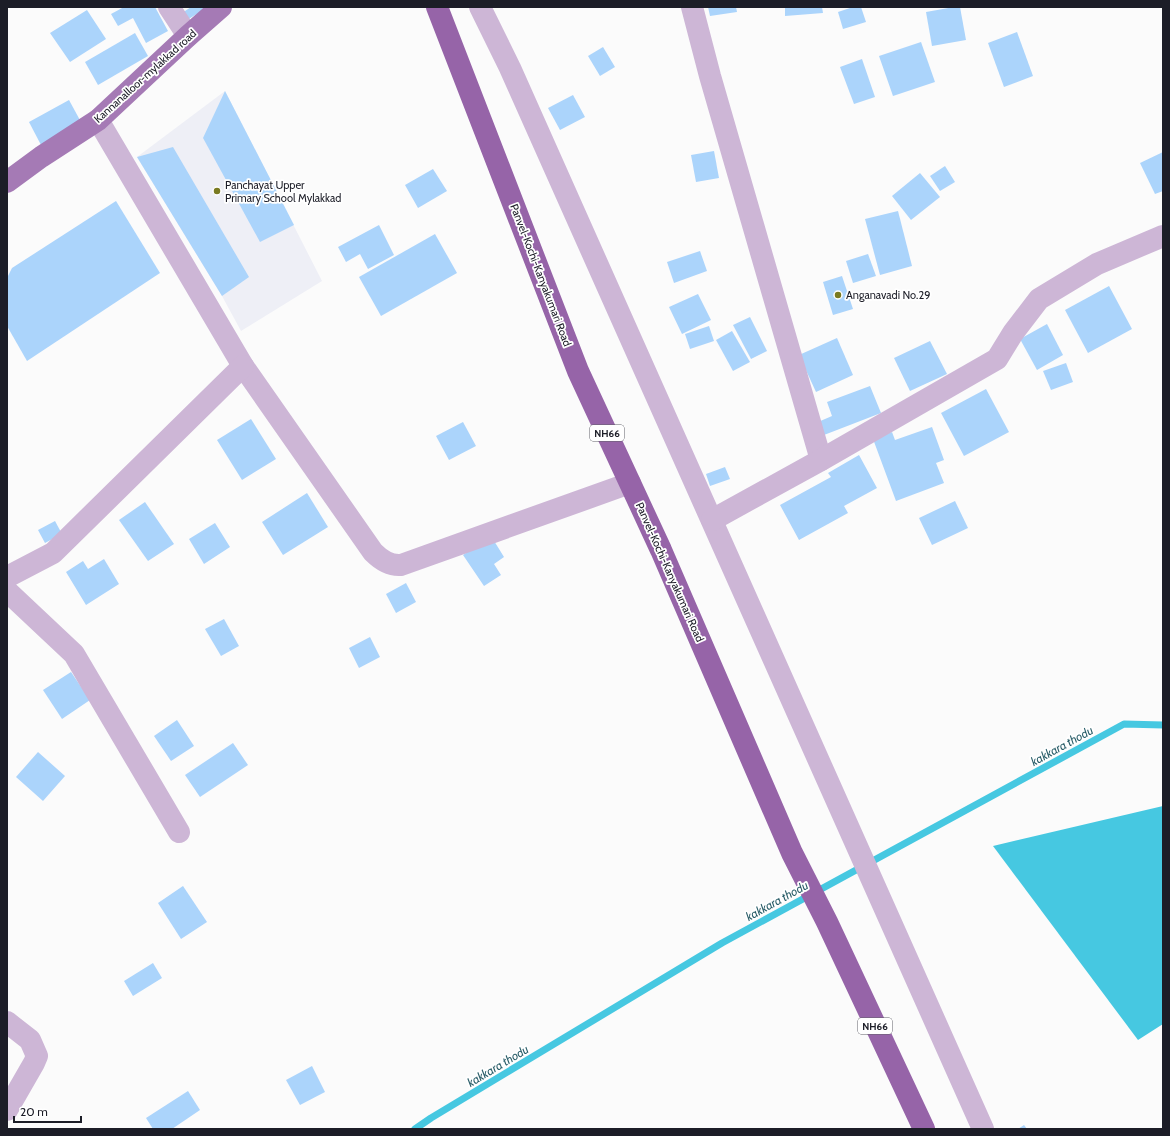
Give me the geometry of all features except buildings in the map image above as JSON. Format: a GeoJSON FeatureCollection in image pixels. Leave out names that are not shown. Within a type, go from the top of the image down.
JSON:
{"type":"FeatureCollection","features":[{"type":"Feature","properties":{"kind":"highway","name":"Panvel-Kochi-Kanyakumari Road"},"geometry":{"type":"LineString","coordinates":[[436,7],[578,371],[661,550],[792,853],[827,922],[924,1129]]}},
{"type":"Feature","properties":{"kind":"main road","name":"Kannanalloor-mylakkad road"},"geometry":{"type":"LineString","coordinates":[[7,182],[41,157],[98,120],[221,7]]}},
{"type":"Feature","properties":{"kind":"street"},"geometry":{"type":"LineString","coordinates":[[169,7],[188,36]]}},
{"type":"Feature","properties":{"kind":"street"},"geometry":{"type":"LineString","coordinates":[[480,7],[510,68],[983,1129]]}},
{"type":"Feature","properties":{"kind":"street"},"geometry":{"type":"LineString","coordinates":[[692,7],[710,76],[821,460]]}},
{"type":"Feature","properties":{"kind":"street"},"geometry":{"type":"LineString","coordinates":[[98,120],[243,366],[379,558],[394,565],[401,565],[630,483]]}},
{"type":"Feature","properties":{"kind":"street"},"geometry":{"type":"LineString","coordinates":[[712,520],[821,460],[997,359],[1013,333],[1039,300],[1097,264],[1163,236]]}},
{"type":"Feature","properties":{"kind":"street"},"geometry":{"type":"LineString","coordinates":[[7,577],[53,553],[243,366]]}},
{"type":"Feature","properties":{"kind":"street"},"geometry":{"type":"LineString","coordinates":[[7,591],[74,654],[179,832]]}},
{"type":"Feature","properties":{"kind":"street"},"geometry":{"type":"LineString","coordinates":[[7,1022],[30,1040],[37,1056],[7,1110]]}},
{"type":"Feature","properties":{"kind":"shaded area","name":"Panchayat Upper Primary School Mylakkad"},"geometry":{"type":"Polygon","coordinates":[[[225,91],[322,281],[241,331],[222,296],[137,157],[225,91]]]}},
{"type":"Feature","properties":{"kind":"water"},"geometry":{"type":"Polygon","coordinates":[[[1163,806],[1163,1024],[1138,1040],[993,846],[1163,806]]]}},
{"type":"Feature","properties":{"kind":"waterway","name":"kakkara thodu"},"geometry":{"type":"LineString","coordinates":[[415,1129],[722,943],[1124,724],[1163,725]]}},
{"type":"Feature","properties":{"kind":"place","name":"Panchayat Upper Primary School Mylakkad"},"geometry":{"type":"Point","coordinates":[217,191]}},
{"type":"Feature","properties":{"kind":"place","name":"Anganavadi No.29"},"geometry":{"type":"Point","coordinates":[838,295]}}]}
